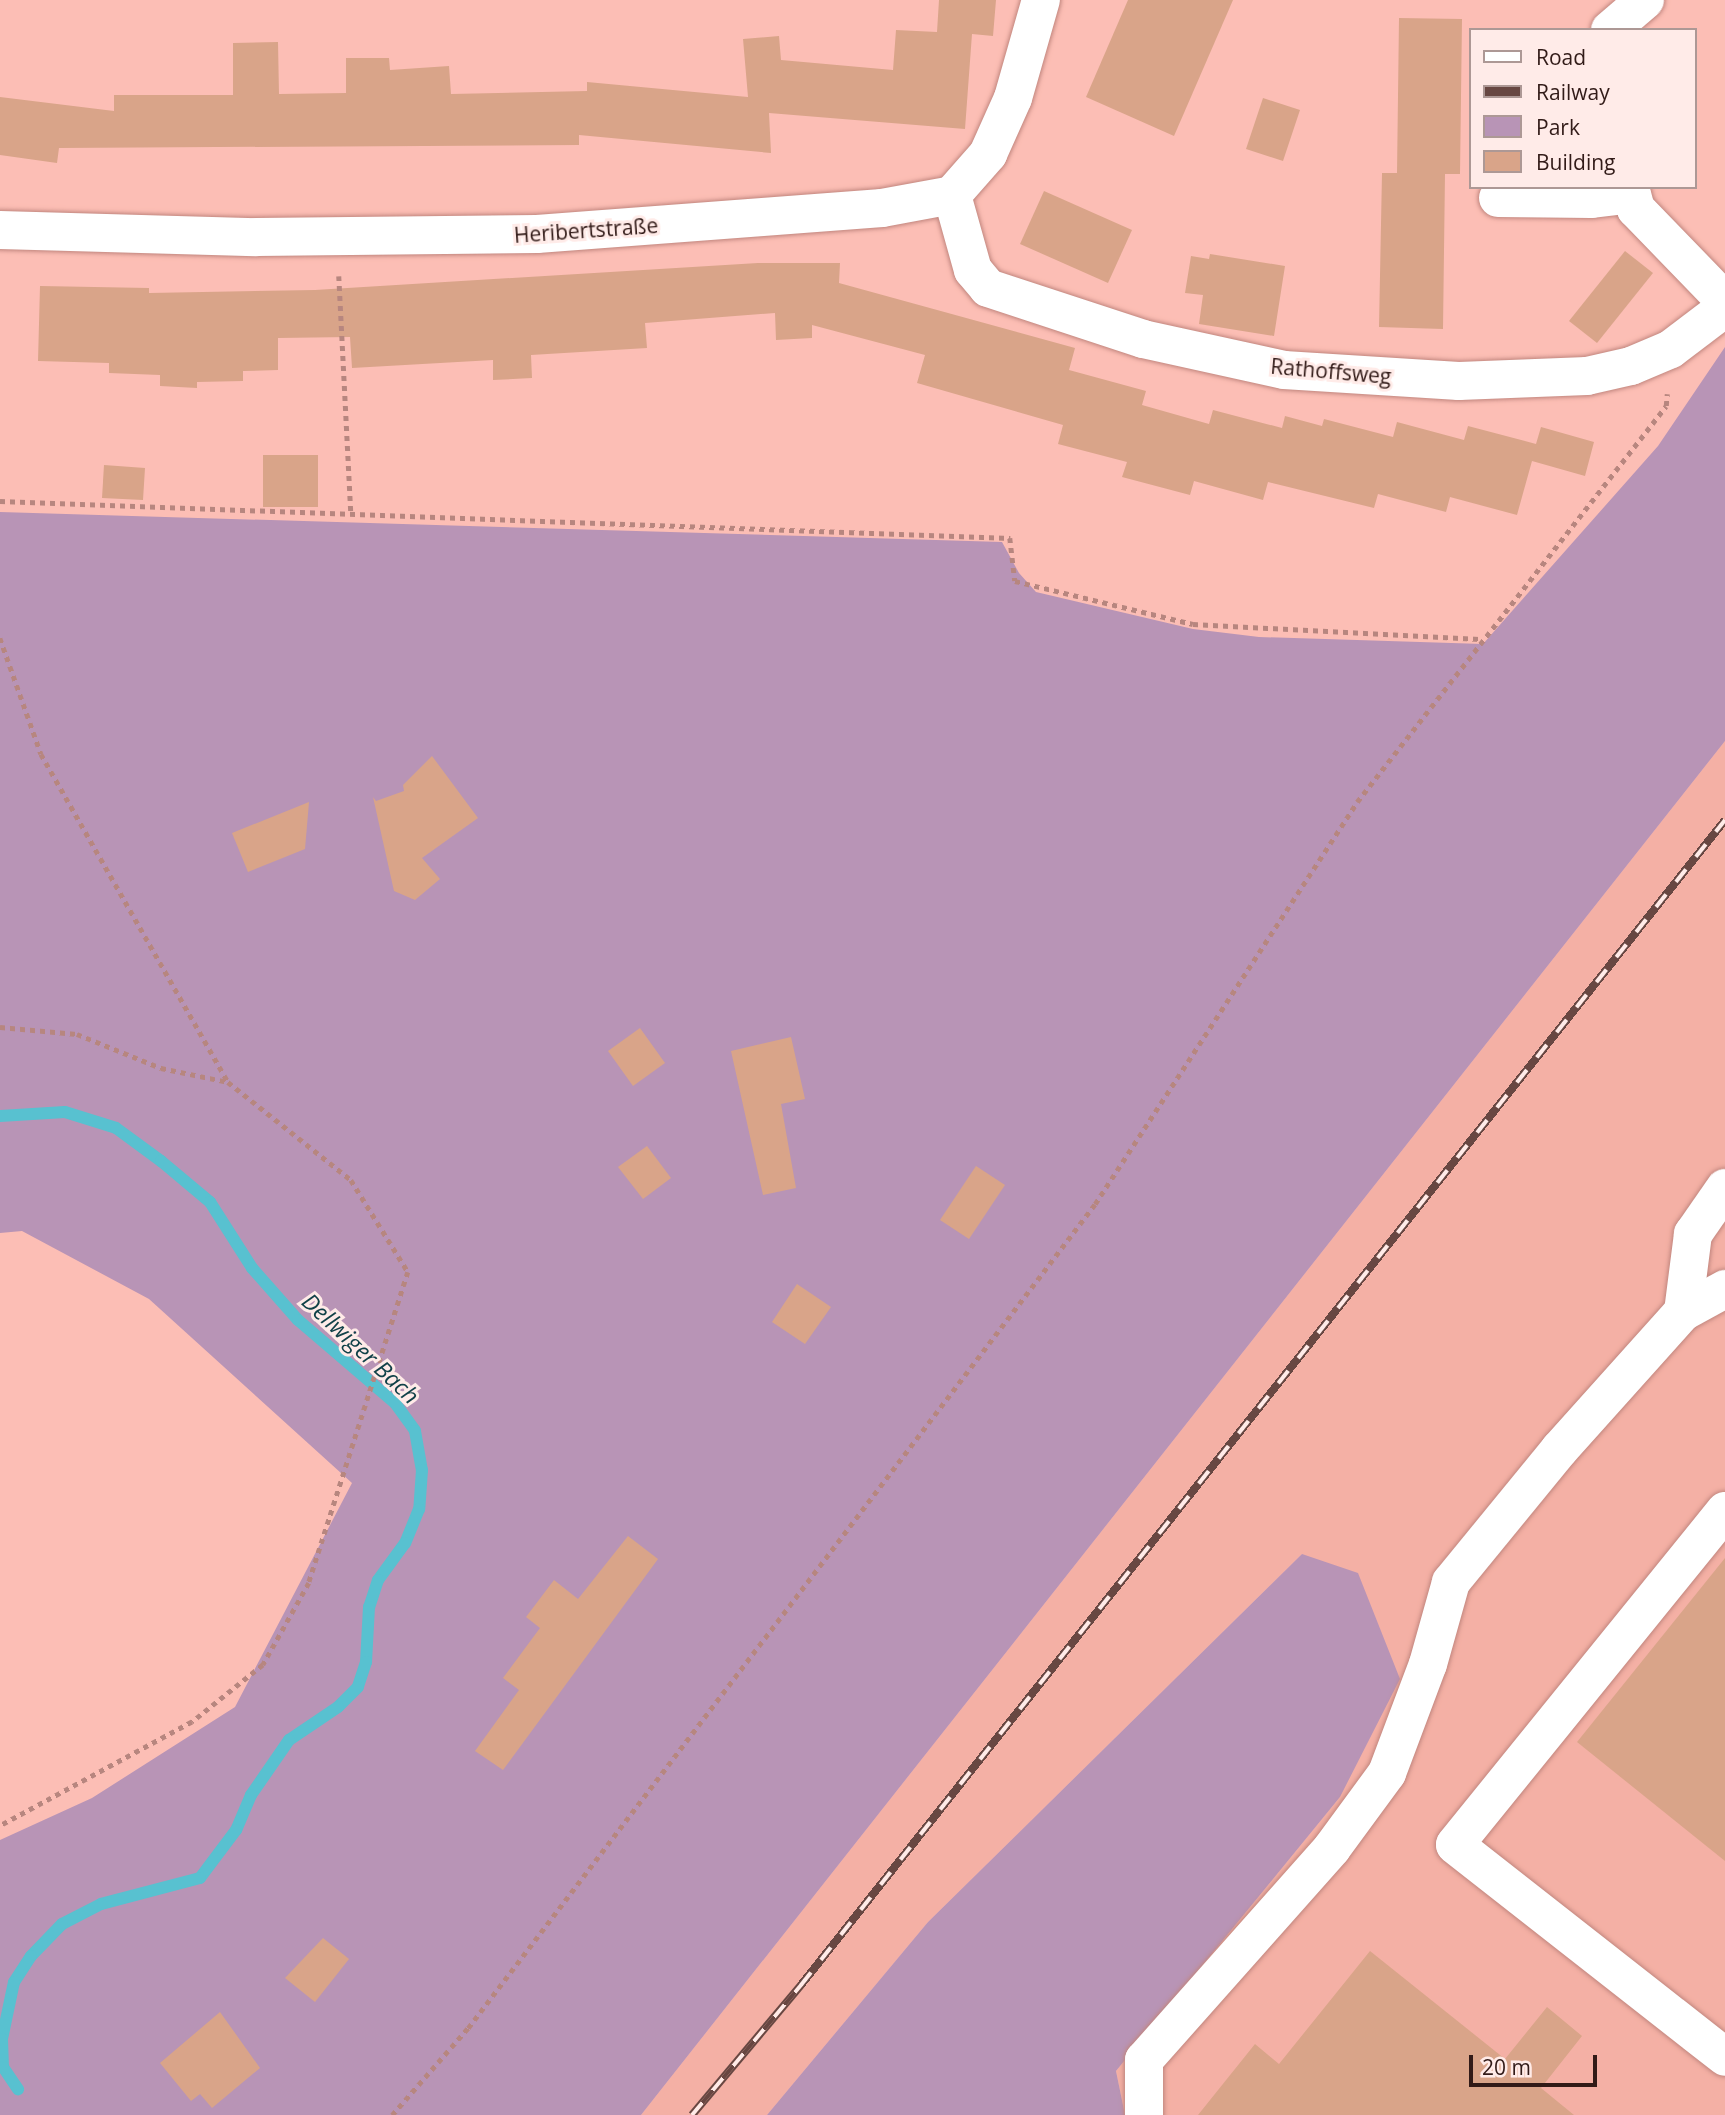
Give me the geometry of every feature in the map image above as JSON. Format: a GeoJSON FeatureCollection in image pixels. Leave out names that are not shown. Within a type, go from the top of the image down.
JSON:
{"type":"FeatureCollection","features":[{"type":"Feature","properties":{"kind":"street"},"geometry":{"type":"LineString","coordinates":[[952,195],[988,154],[1013,98],[1041,0]]}},
{"type":"Feature","properties":{"kind":"street"},"geometry":{"type":"LineString","coordinates":[[1603,0],[1609,28]]}},
{"type":"Feature","properties":{"kind":"street"},"geometry":{"type":"LineString","coordinates":[[1611,28],[1645,0]]}},
{"type":"Feature","properties":{"kind":"street"},"geometry":{"type":"LineString","coordinates":[[1498,198],[1592,199],[1631,191],[1636,209],[1725,301]]}},
{"type":"Feature","properties":{"kind":"street","name":"Heribertstraße"},"geometry":{"type":"LineString","coordinates":[[0,230],[337,237],[537,234],[881,208],[952,195]]}},
{"type":"Feature","properties":{"kind":"street","name":"Rathoffsweg"},"geometry":{"type":"LineString","coordinates":[[952,195],[973,270],[988,288],[1143,339],[1284,370],[1459,381],[1558,378],[1616,371],[1671,349],[1725,308]]}},
{"type":"Feature","properties":{"kind":"street"},"geometry":{"type":"LineString","coordinates":[[1683,1312],[1693,1234],[1725,1188]]}},
{"type":"Feature","properties":{"kind":"street"},"geometry":{"type":"LineString","coordinates":[[1144,2115],[1144,2060],[1332,1849],[1387,1773],[1428,1664],[1451,1582],[1559,1450],[1683,1312],[1725,1289]]}},
{"type":"Feature","properties":{"kind":"street"},"geometry":{"type":"LineString","coordinates":[[1725,1511],[1455,1845],[1725,2057]]}},
{"type":"Feature","properties":{"kind":"path"},"geometry":{"type":"LineString","coordinates":[[337,237],[351,513]]}},
{"type":"Feature","properties":{"kind":"path"},"geometry":{"type":"LineString","coordinates":[[392,2115],[468,2028],[1095,1204],[1357,802],[1480,639],[1666,406],[1671,349]]}},
{"type":"Feature","properties":{"kind":"path"},"geometry":{"type":"LineString","coordinates":[[0,501],[1010,538],[1015,580],[1193,624],[1480,639]]}},
{"type":"Feature","properties":{"kind":"path"},"geometry":{"type":"LineString","coordinates":[[0,638],[41,754],[228,1082],[351,1180],[408,1272],[309,1583],[263,1665],[192,1721],[0,1826]]}},
{"type":"Feature","properties":{"kind":"path"},"geometry":{"type":"LineString","coordinates":[[0,1027],[77,1034],[161,1068],[228,1082]]}},
{"type":"Feature","properties":{"kind":"shaded area"},"geometry":{"type":"Polygon","coordinates":[[[1725,741],[1725,2115],[1125,2115],[1116,2071],[1340,1797],[1302,1554],[928,1922],[767,2115],[641,2115],[1725,741]]]}},
{"type":"Feature","properties":{"kind":"green space"},"geometry":{"type":"Polygon","coordinates":[[[1725,347],[1725,741],[641,2115],[0,2115],[0,1840],[92,1798],[235,1707],[352,1483],[149,1299],[22,1231],[0,1233],[0,512],[1002,542],[1019,573],[1036,592],[1193,629],[1259,637],[1483,644],[1658,446],[1725,347]]]}},
{"type":"Feature","properties":{"kind":"green space"},"geometry":{"type":"Polygon","coordinates":[[[1302,1554],[1358,1573],[1400,1679],[1340,1797],[1116,2071],[1125,2115],[767,2115],[928,1922],[1302,1554]]]}},
{"type":"Feature","properties":{"kind":"building"},"geometry":{"type":"Polygon","coordinates":[[[939,0],[996,0],[993,36],[972,34],[965,129],[769,113],[771,153],[579,135],[579,145],[59,148],[57,163],[0,155],[0,97],[114,111],[114,95],[233,95],[233,43],[278,42],[279,94],[346,93],[346,58],[389,58],[390,70],[449,66],[451,94],[587,91],[587,82],[748,97],[743,39],[779,36],[781,60],[893,70],[896,30],[937,32],[939,0]]]}},
{"type":"Feature","properties":{"kind":"building"},"geometry":{"type":"Polygon","coordinates":[[[1128,0],[1233,0],[1174,136],[1086,97],[1128,0]]]}},
{"type":"Feature","properties":{"kind":"building"},"geometry":{"type":"Polygon","coordinates":[[[1399,18],[1462,19],[1460,174],[1445,174],[1443,329],[1379,327],[1382,173],[1397,173],[1399,18]]]}},
{"type":"Feature","properties":{"kind":"building"},"geometry":{"type":"Polygon","coordinates":[[[1263,98],[1300,110],[1283,161],[1246,149],[1263,98]]]}},
{"type":"Feature","properties":{"kind":"building"},"geometry":{"type":"Polygon","coordinates":[[[1044,191],[1132,230],[1108,283],[1020,244],[1044,191]]]}},
{"type":"Feature","properties":{"kind":"building"},"geometry":{"type":"Polygon","coordinates":[[[1625,251],[1653,273],[1597,343],[1569,321],[1625,251]]]}},
{"type":"Feature","properties":{"kind":"building"},"geometry":{"type":"Polygon","coordinates":[[[1210,254],[1285,266],[1274,336],[1199,324],[1203,295],[1185,293],[1191,256],[1209,259],[1210,254]]]}},
{"type":"Feature","properties":{"kind":"building"},"geometry":{"type":"Polygon","coordinates":[[[758,263],[840,263],[839,283],[1075,348],[1069,370],[1146,391],[1142,405],[1209,424],[1213,410],[1282,428],[1285,416],[1322,426],[1324,419],[1393,437],[1397,422],[1464,440],[1468,426],[1536,444],[1541,427],[1594,442],[1585,476],[1532,461],[1517,515],[1450,497],[1446,512],[1378,494],[1374,508],[1268,482],[1263,500],[1194,481],[1190,495],[1122,477],[1127,462],[1058,444],[1063,425],[917,383],[925,355],[812,325],[812,338],[776,340],[775,313],[645,323],[647,348],[531,355],[532,378],[493,380],[493,360],[352,368],[350,337],[278,338],[278,370],[243,371],[243,381],[197,382],[197,388],[160,386],[160,375],[109,373],[109,363],[38,361],[40,286],[149,288],[149,293],[315,290],[758,263]]]}},
{"type":"Feature","properties":{"kind":"building"},"geometry":{"type":"Polygon","coordinates":[[[263,455],[318,455],[318,507],[263,507],[263,455]]]}},
{"type":"Feature","properties":{"kind":"building"},"geometry":{"type":"Polygon","coordinates":[[[104,465],[145,468],[143,500],[102,498],[104,465]]]}},
{"type":"Feature","properties":{"kind":"building"},"geometry":{"type":"Polygon","coordinates":[[[432,756],[478,818],[422,858],[440,879],[415,900],[394,891],[373,797],[376,801],[404,791],[403,785],[432,756]]]}},
{"type":"Feature","properties":{"kind":"building"},"geometry":{"type":"Polygon","coordinates":[[[309,802],[305,849],[248,872],[232,833],[309,802]]]}},
{"type":"Feature","properties":{"kind":"building"},"geometry":{"type":"Polygon","coordinates":[[[640,1028],[665,1063],[633,1086],[608,1051],[640,1028]]]}},
{"type":"Feature","properties":{"kind":"building"},"geometry":{"type":"Polygon","coordinates":[[[791,1037],[805,1099],[781,1104],[796,1188],[763,1195],[731,1051],[791,1037]]]}},
{"type":"Feature","properties":{"kind":"building"},"geometry":{"type":"Polygon","coordinates":[[[647,1146],[671,1178],[643,1199],[618,1167],[647,1146]]]}},
{"type":"Feature","properties":{"kind":"building"},"geometry":{"type":"Polygon","coordinates":[[[976,1166],[1005,1185],[969,1239],[940,1220],[976,1166]]]}},
{"type":"Feature","properties":{"kind":"building"},"geometry":{"type":"Polygon","coordinates":[[[797,1284],[831,1307],[805,1344],[772,1322],[797,1284]]]}},
{"type":"Feature","properties":{"kind":"building"},"geometry":{"type":"Polygon","coordinates":[[[628,1536],[658,1559],[503,1770],[475,1751],[519,1690],[503,1678],[540,1628],[526,1617],[554,1580],[578,1599],[628,1536]]]}},
{"type":"Feature","properties":{"kind":"building"},"geometry":{"type":"Polygon","coordinates":[[[1725,1558],[1725,1861],[1577,1742],[1725,1558]]]}},
{"type":"Feature","properties":{"kind":"building"},"geometry":{"type":"Polygon","coordinates":[[[323,1938],[349,1959],[315,2002],[285,1978],[323,1938]]]}},
{"type":"Feature","properties":{"kind":"building"},"geometry":{"type":"Polygon","coordinates":[[[1370,1951],[1505,2059],[1547,2007],[1582,2036],[1541,2088],[1574,2115],[1198,2115],[1255,2044],[1279,2064],[1370,1951]]]}},
{"type":"Feature","properties":{"kind":"building"},"geometry":{"type":"Polygon","coordinates":[[[220,2012],[260,2068],[212,2108],[200,2094],[191,2101],[160,2063],[220,2012]]]}},
{"type":"Feature","properties":{"kind":"waterway","name":"Dellwiger Bach"},"geometry":{"type":"LineString","coordinates":[[0,1116],[65,1112],[116,1128],[210,1202],[252,1268],[298,1320],[395,1403],[415,1431],[422,1470],[419,1509],[405,1543],[378,1580],[369,1607],[366,1662],[358,1687],[338,1707],[289,1740],[251,1795],[236,1830],[200,1878],[101,1904],[62,1924],[31,1956],[14,1982],[2,2039],[3,2067],[18,2089]]}},
{"type":"Feature","properties":{"kind":"railway"},"geometry":{"type":"LineString","coordinates":[[692,2115],[801,1985],[1725,820]]}}]}
